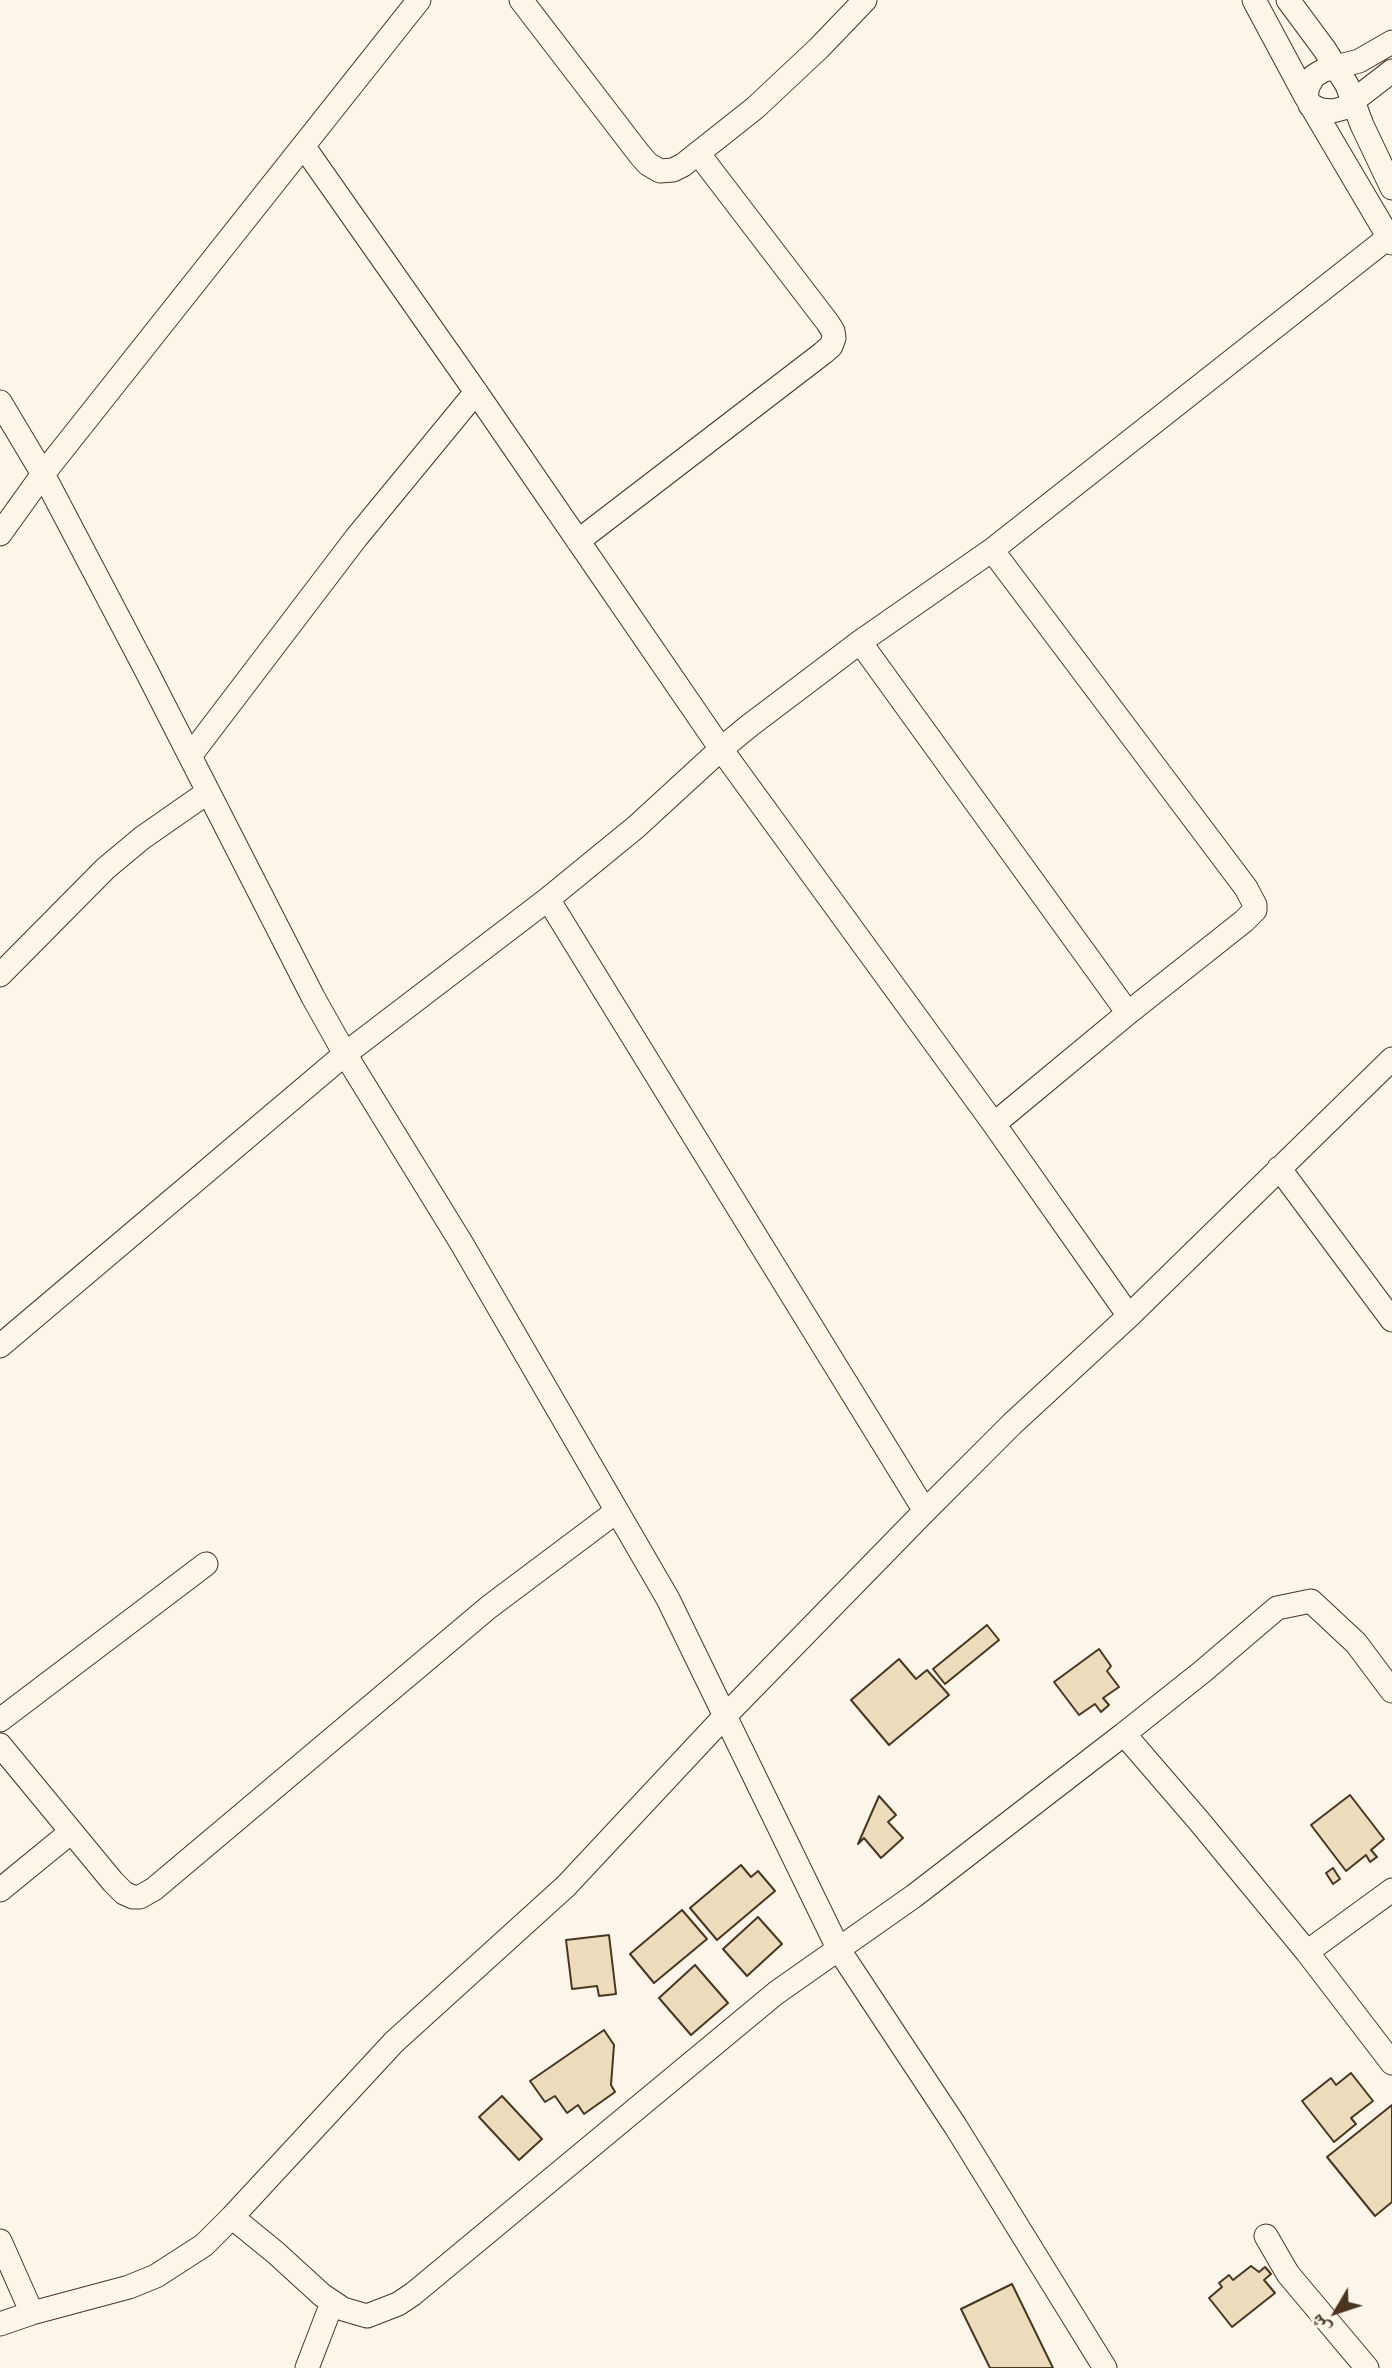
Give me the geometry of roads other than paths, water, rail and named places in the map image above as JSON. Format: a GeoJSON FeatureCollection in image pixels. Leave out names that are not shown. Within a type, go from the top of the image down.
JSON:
{"type":"FeatureCollection","features":[{"type":"Feature","properties":{"kind":"street"},"geometry":{"type":"LineString","coordinates":[[0,534],[43,474],[419,0]]}},
{"type":"Feature","properties":{"kind":"street"},"geometry":{"type":"LineString","coordinates":[[521,0],[648,164],[660,171],[673,170],[698,153],[786,80],[852,5]]}},
{"type":"Feature","properties":{"kind":"street"},"geometry":{"type":"LineString","coordinates":[[0,1346],[345,1054],[548,899],[666,802],[721,749],[860,642],[992,550],[1390,240],[1308,101],[1254,0]]}},
{"type":"Feature","properties":{"kind":"street"},"geometry":{"type":"LineString","coordinates":[[1288,0],[1336,67],[1392,187]]}},
{"type":"Feature","properties":{"kind":"street"},"geometry":{"type":"LineString","coordinates":[[1308,101],[1308,86],[1314,76],[1370,56],[1392,42]]}},
{"type":"Feature","properties":{"kind":"street"},"geometry":{"type":"LineString","coordinates":[[1308,101],[1321,110],[1344,108],[1392,71]]}},
{"type":"Feature","properties":{"kind":"street"},"geometry":{"type":"LineString","coordinates":[[304,147],[721,749],[1129,1316]]}},
{"type":"Feature","properties":{"kind":"street"},"geometry":{"type":"LineString","coordinates":[[578,541],[824,353],[834,338],[828,323],[698,153]]}},
{"type":"Feature","properties":{"kind":"street"},"geometry":{"type":"LineString","coordinates":[[190,756],[356,538],[476,392]]}},
{"type":"Feature","properties":{"kind":"street"},"geometry":{"type":"LineString","coordinates":[[0,402],[43,474],[284,942],[345,1054],[462,1244],[668,1599],[839,1950],[956,2127],[1105,2368]]}},
{"type":"Feature","properties":{"kind":"street"},"geometry":{"type":"LineString","coordinates":[[992,550],[1229,866],[1255,905],[1255,910],[1244,921],[994,1125]]}},
{"type":"Feature","properties":{"kind":"street"},"geometry":{"type":"LineString","coordinates":[[860,642],[1128,1013]]}},
{"type":"Feature","properties":{"kind":"street"},"geometry":{"type":"LineString","coordinates":[[0,975],[106,868],[142,838],[208,792]]}},
{"type":"Feature","properties":{"kind":"street"},"geometry":{"type":"LineString","coordinates":[[548,899],[925,1511]]}},
{"type":"Feature","properties":{"kind":"street"},"geometry":{"type":"LineString","coordinates":[[0,2324],[109,2293],[156,2276],[204,2245],[394,2042],[566,1886],[725,1716],[1012,1424],[1129,1316],[1392,1059]]}},
{"type":"Feature","properties":{"kind":"street"},"geometry":{"type":"LineString","coordinates":[[1279,1168],[1392,1320]]}},
{"type":"Feature","properties":{"kind":"street"},"geometry":{"type":"LineString","coordinates":[[0,1745],[124,1893],[133,1897],[146,1895],[489,1607],[617,1511]]}},
{"type":"Feature","properties":{"kind":"street"},"geometry":{"type":"LineString","coordinates":[[0,1720],[206,1563]]}},
{"type":"Feature","properties":{"kind":"street"},"geometry":{"type":"LineString","coordinates":[[232,2217],[332,2303],[355,2314],[367,2316],[382,2312],[413,2294],[767,2001],[914,1896],[1124,1734],[1277,1608],[1311,1601],[1356,1643],[1392,1691]]}},
{"type":"Feature","properties":{"kind":"street"},"geometry":{"type":"LineString","coordinates":[[1124,1734],[1307,1952],[1392,2063]]}},
{"type":"Feature","properties":{"kind":"street"},"geometry":{"type":"LineString","coordinates":[[0,1890],[71,1832]]}},
{"type":"Feature","properties":{"kind":"street"},"geometry":{"type":"LineString","coordinates":[[1307,1952],[1392,1890]]}},
{"type":"Feature","properties":{"kind":"street"},"geometry":{"type":"LineString","coordinates":[[1266,2236],[1288,2274],[1367,2368]]}},
{"type":"Feature","properties":{"kind":"street"},"geometry":{"type":"LineString","coordinates":[[0,2241],[32,2313]]}},
{"type":"Feature","properties":{"kind":"street"},"geometry":{"type":"LineString","coordinates":[[307,2368],[332,2303]]}}]}
